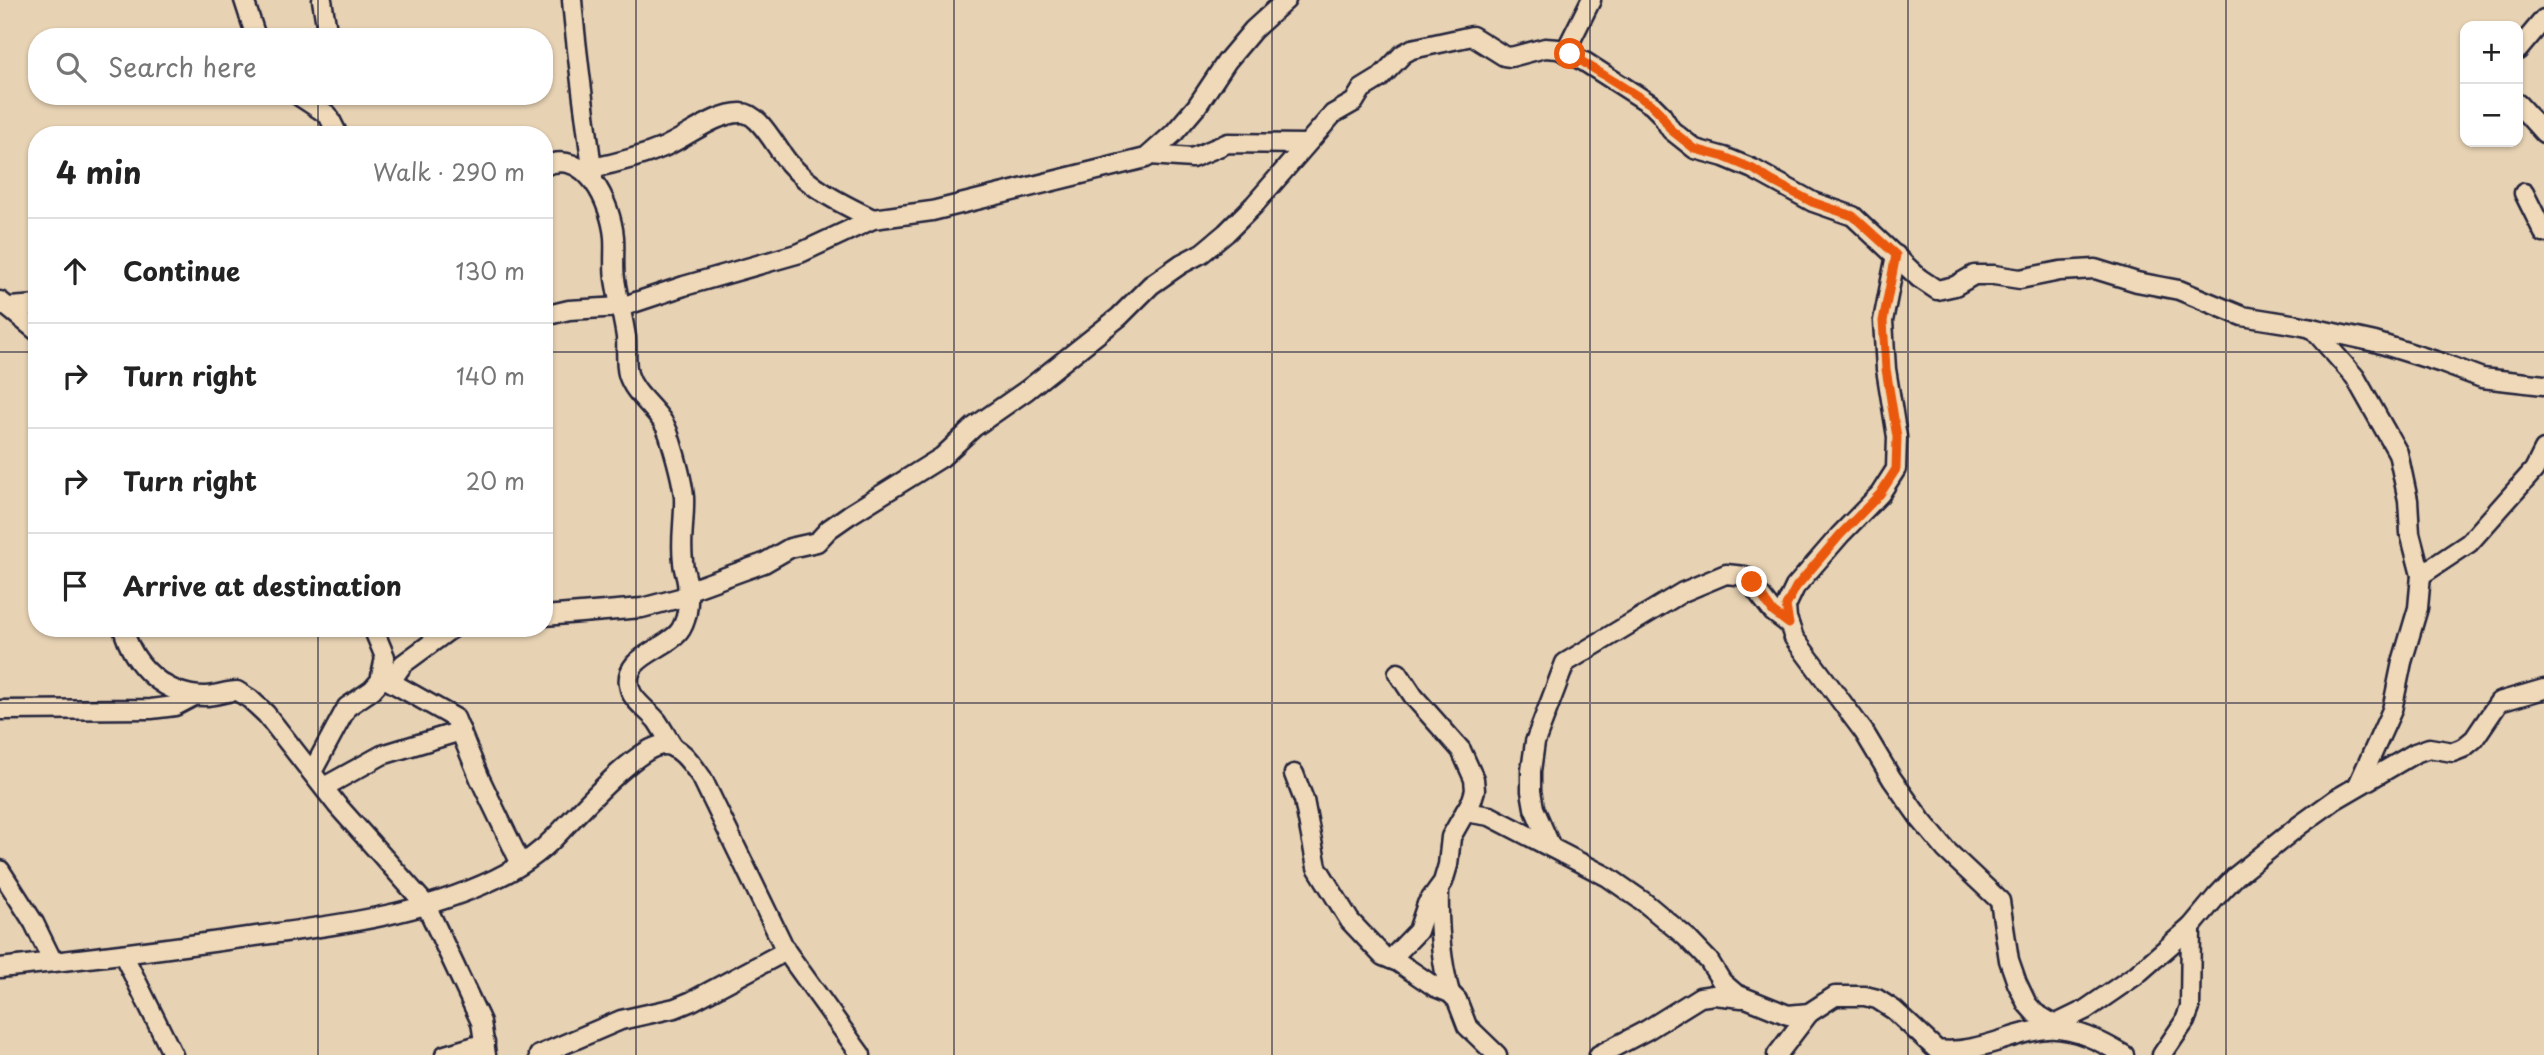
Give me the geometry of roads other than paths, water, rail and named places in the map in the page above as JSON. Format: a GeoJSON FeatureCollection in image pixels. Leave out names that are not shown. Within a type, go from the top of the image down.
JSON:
{"type":"FeatureCollection","features":[{"type":"Feature","properties":{"kind":"street"},"geometry":{"type":"LineString","coordinates":[[244,0],[253,28]]}},
{"type":"Feature","properties":{"kind":"street"},"geometry":{"type":"LineString","coordinates":[[322,0],[327,28]]}},
{"type":"Feature","properties":{"kind":"street"},"geometry":{"type":"LineString","coordinates":[[572,0],[577,62],[593,176],[611,219],[614,236],[614,276],[621,307],[628,373],[632,384],[663,420],[684,494],[682,560],[687,613],[675,636],[637,662],[631,672],[629,688],[674,748],[690,761],[702,778],[786,951],[861,1055]]}},
{"type":"Feature","properties":{"kind":"street"},"geometry":{"type":"LineString","coordinates":[[553,314],[569,310],[621,307],[800,253],[873,219],[932,211],[1146,158],[1174,133],[1198,106],[1227,61],[1253,30],[1286,0]]}},
{"type":"Feature","properties":{"kind":"street"},"geometry":{"type":"LineString","coordinates":[[1565,52],[1591,0]]}},
{"type":"Feature","properties":{"kind":"street"},"geometry":{"type":"LineString","coordinates":[[2523,44],[2544,19]]}},
{"type":"Feature","properties":{"kind":"street"},"geometry":{"type":"LineString","coordinates":[[553,615],[642,608],[687,594],[764,563],[790,548],[817,542],[849,514],[942,457],[975,427],[1027,390],[1119,317],[1152,285],[1202,253],[1254,205],[1334,114],[1354,102],[1362,89],[1380,78],[1403,54],[1412,49],[1472,36],[1504,56],[1511,57],[1545,48],[1565,52],[1652,105],[1671,130],[1689,145],[1753,169],[1812,202],[1853,216],[1919,278],[1937,290],[1955,286],[1974,275],[2020,279],[2060,271],[2095,269],[2137,282],[2179,290],[2242,316],[2375,342],[2482,378],[2544,385]]}},
{"type":"Feature","properties":{"kind":"street"},"geometry":{"type":"LineString","coordinates":[[313,105],[328,115],[334,126]]}},
{"type":"Feature","properties":{"kind":"street"},"geometry":{"type":"LineString","coordinates":[[2523,110],[2544,133]]}},
{"type":"Feature","properties":{"kind":"street"},"geometry":{"type":"LineString","coordinates":[[593,176],[667,146],[708,124],[728,116],[747,113],[758,120],[788,163],[807,180],[823,193],[873,219]]}},
{"type":"Feature","properties":{"kind":"street"},"geometry":{"type":"LineString","coordinates":[[1150,155],[1192,158],[1228,143],[1306,144]]}},
{"type":"Feature","properties":{"kind":"street"},"geometry":{"type":"LineString","coordinates":[[553,163],[573,163],[593,176]]}},
{"type":"Feature","properties":{"kind":"street"},"geometry":{"type":"LineString","coordinates":[[2524,192],[2544,233]]}},
{"type":"Feature","properties":{"kind":"street"},"geometry":{"type":"LineString","coordinates":[[1896,255],[1883,321],[1886,369],[1897,437],[1896,469],[1880,494],[1840,535],[1796,587],[1786,606],[1789,624],[1794,638],[1864,732],[1920,820],[1946,850],[2000,901],[2009,960],[2027,1004],[2050,1027],[2081,1034],[2123,1055]]}},
{"type":"Feature","properties":{"kind":"street"},"geometry":{"type":"LineString","coordinates":[[5,304],[28,305]]}},
{"type":"Feature","properties":{"kind":"street"},"geometry":{"type":"LineString","coordinates":[[5,304],[28,323]]}},
{"type":"Feature","properties":{"kind":"street"},"geometry":{"type":"LineString","coordinates":[[2312,328],[2355,377],[2398,453],[2408,500],[2410,533],[2421,575],[2418,608],[2402,662],[2392,710],[2358,785]]}},
{"type":"Feature","properties":{"kind":"street"},"geometry":{"type":"LineString","coordinates":[[2421,575],[2469,543],[2540,470],[2544,450]]}},
{"type":"Feature","properties":{"kind":"street"},"geometry":{"type":"LineString","coordinates":[[1551,847],[1534,808],[1531,771],[1536,736],[1546,717],[1565,663],[1683,592],[1726,574],[1745,576],[1773,612],[1789,624]]}},
{"type":"Feature","properties":{"kind":"street"},"geometry":{"type":"LineString","coordinates":[[125,637],[135,656],[150,674],[160,683],[178,692],[210,696],[237,691],[250,699],[266,714],[324,787],[426,905],[481,1022],[487,1051],[444,1055]]}},
{"type":"Feature","properties":{"kind":"street"},"geometry":{"type":"LineString","coordinates":[[377,637],[385,657],[387,679]]}},
{"type":"Feature","properties":{"kind":"street"},"geometry":{"type":"LineString","coordinates":[[312,772],[347,707],[440,637]]}},
{"type":"Feature","properties":{"kind":"street"},"geometry":{"type":"LineString","coordinates":[[1391,959],[1418,931],[1427,904],[1447,872],[1451,837],[1475,790],[1467,762],[1452,737],[1414,696],[1398,673]]}},
{"type":"Feature","properties":{"kind":"street"},"geometry":{"type":"LineString","coordinates":[[387,679],[455,718],[480,779],[521,864]]}},
{"type":"Feature","properties":{"kind":"street"},"geometry":{"type":"LineString","coordinates":[[1777,1055],[1809,1013],[1835,996],[1865,996],[1877,999],[1894,1010],[1937,1050],[1964,1053],[2050,1027],[2107,997],[2136,975],[2191,927],[2236,876],[2300,825],[2358,785],[2428,748],[2453,752],[2463,748],[2474,739],[2499,702],[2544,689]]}},
{"type":"Feature","properties":{"kind":"street"},"geometry":{"type":"LineString","coordinates":[[0,710],[151,709],[175,706],[194,696]]}},
{"type":"Feature","properties":{"kind":"street"},"geometry":{"type":"LineString","coordinates":[[324,787],[382,755],[461,731]]}},
{"type":"Feature","properties":{"kind":"street"},"geometry":{"type":"LineString","coordinates":[[0,968],[288,932],[402,913],[494,879],[521,864],[554,839],[582,808],[643,754],[661,745],[674,748]]}},
{"type":"Feature","properties":{"kind":"street"},"geometry":{"type":"LineString","coordinates":[[1294,774],[1304,800],[1317,867],[1350,921],[1376,949],[1435,987],[1450,993],[1457,1000],[1467,1026],[1497,1055]]}},
{"type":"Feature","properties":{"kind":"street"},"geometry":{"type":"LineString","coordinates":[[1465,812],[1490,816],[1608,877],[1673,925],[1703,953],[1721,982],[1746,999],[1788,1015],[1809,1013]]}},
{"type":"Feature","properties":{"kind":"street"},"geometry":{"type":"LineString","coordinates":[[0,870],[34,923],[53,962]]}},
{"type":"Feature","properties":{"kind":"street"},"geometry":{"type":"LineString","coordinates":[[1439,888],[1442,964],[1450,993]]}},
{"type":"Feature","properties":{"kind":"street"},"geometry":{"type":"LineString","coordinates":[[2162,1055],[2185,1021],[2190,1008],[2191,927]]}},
{"type":"Feature","properties":{"kind":"street"},"geometry":{"type":"LineString","coordinates":[[539,1055],[621,1020],[692,1001],[786,951]]}},
{"type":"Feature","properties":{"kind":"street"},"geometry":{"type":"LineString","coordinates":[[123,954],[173,1055]]}},
{"type":"Feature","properties":{"kind":"street"},"geometry":{"type":"LineString","coordinates":[[1599,1055],[1647,1030],[1700,997],[1714,995],[1746,999]]}}]}
